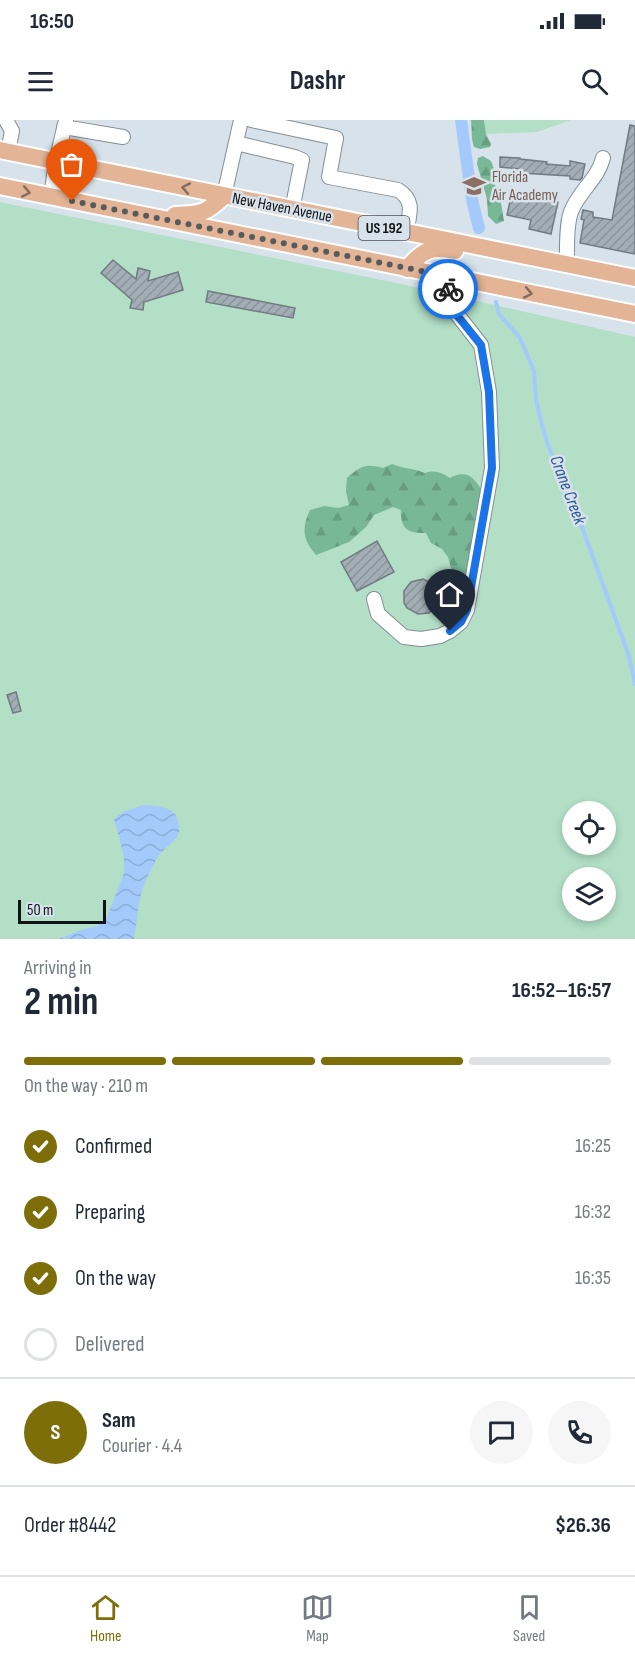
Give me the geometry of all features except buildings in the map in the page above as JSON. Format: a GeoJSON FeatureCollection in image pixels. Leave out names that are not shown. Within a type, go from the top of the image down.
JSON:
{"type":"FeatureCollection","features":[{"type":"Feature","properties":{"kind":"main road","name":"New Haven Avenue"},"geometry":{"type":"LineString","coordinates":[[4,151],[635,278]]}},
{"type":"Feature","properties":{"kind":"main road","name":"New Haven Avenue"},"geometry":{"type":"LineString","coordinates":[[0,186],[635,314]]}},
{"type":"Feature","properties":{"kind":"main road"},"geometry":{"type":"LineString","coordinates":[[153,216],[199,214],[213,207],[224,196]]}},
{"type":"Feature","properties":{"kind":"main road"},"geometry":{"type":"LineString","coordinates":[[408,269],[417,257],[429,250],[438,249],[544,270],[589,269]]}},
{"type":"Feature","properties":{"kind":"street"},"geometry":{"type":"LineString","coordinates":[[4,120],[12,131],[4,151]]}},
{"type":"Feature","properties":{"kind":"street"},"geometry":{"type":"LineString","coordinates":[[224,196],[241,120]]}},
{"type":"Feature","properties":{"kind":"street"},"geometry":{"type":"LineString","coordinates":[[251,120],[336,138],[329,177],[398,190],[406,195],[410,202],[410,212],[406,233]]}},
{"type":"Feature","properties":{"kind":"street"},"geometry":{"type":"LineString","coordinates":[[51,197],[65,124],[123,137]]}},
{"type":"Feature","properties":{"kind":"street"},"geometry":{"type":"LineString","coordinates":[[236,143],[302,160],[292,210]]}},
{"type":"Feature","properties":{"kind":"street"},"geometry":{"type":"LineString","coordinates":[[567,265],[571,211],[582,192],[600,170],[603,158]]}},
{"type":"Feature","properties":{"kind":"street"},"geometry":{"type":"LineString","coordinates":[[374,599],[378,614],[404,637],[421,639],[440,636],[461,622],[467,610],[492,468],[489,392],[481,345],[448,304],[447,276]]}},
{"type":"Feature","properties":{"kind":"green space"},"geometry":{"type":"Polygon","coordinates":[[[471,120],[484,120],[490,147],[480,149],[474,147],[471,120]]]}},
{"type":"Feature","properties":{"kind":"green space"},"geometry":{"type":"Polygon","coordinates":[[[484,120],[571,120],[537,132],[486,134],[484,120]]]}},
{"type":"Feature","properties":{"kind":"green space"},"geometry":{"type":"Polygon","coordinates":[[[483,156],[491,161],[494,169],[494,183],[500,197],[504,221],[496,224],[488,216],[487,199],[477,164],[478,158],[483,156]]]}},
{"type":"Feature","properties":{"kind":"green space"},"geometry":{"type":"Polygon","coordinates":[[[0,202],[411,286],[635,337],[635,939],[0,939],[0,202]]]}},
{"type":"Feature","properties":{"kind":"green space"},"geometry":{"type":"Polygon","coordinates":[[[392,464],[425,473],[438,472],[450,478],[463,474],[468,475],[486,496],[467,582],[459,583],[454,579],[448,557],[442,549],[431,543],[426,533],[407,529],[402,522],[401,510],[393,507],[374,515],[366,527],[349,542],[316,555],[308,544],[305,523],[310,510],[324,506],[338,508],[349,505],[346,491],[347,478],[364,467],[383,468],[392,464]]]}},
{"type":"Feature","properties":{"kind":"water"},"geometry":{"type":"Polygon","coordinates":[[[143,805],[164,807],[173,812],[178,821],[179,833],[157,858],[143,887],[134,939],[58,939],[97,926],[107,917],[124,873],[123,852],[114,819],[123,812],[143,805]]]}},
{"type":"Feature","properties":{"kind":"waterway","name":"Crane Creek"},"geometry":{"type":"LineString","coordinates":[[461,120],[472,200],[479,228]]}},
{"type":"Feature","properties":{"kind":"waterway","name":"Crane Creek"},"geometry":{"type":"LineString","coordinates":[[496,302],[499,314],[520,338],[534,371],[536,400],[548,445],[579,519],[629,656],[635,684]]}},
{"type":"Feature","properties":{"kind":"way so far"},"geometry":{"type":"LineString","coordinates":[[72,201],[447,276],[448,289]]}},
{"type":"Feature","properties":{"kind":"place","name":"Florida Air Academy"},"geometry":{"type":"Point","coordinates":[474,186]}},
{"type":"Feature","properties":{"kind":"route"},"geometry":{"type":"LineString","coordinates":[[448,289],[448,304],[481,345],[489,392],[492,468],[467,610],[461,622],[450,631]]}}]}
